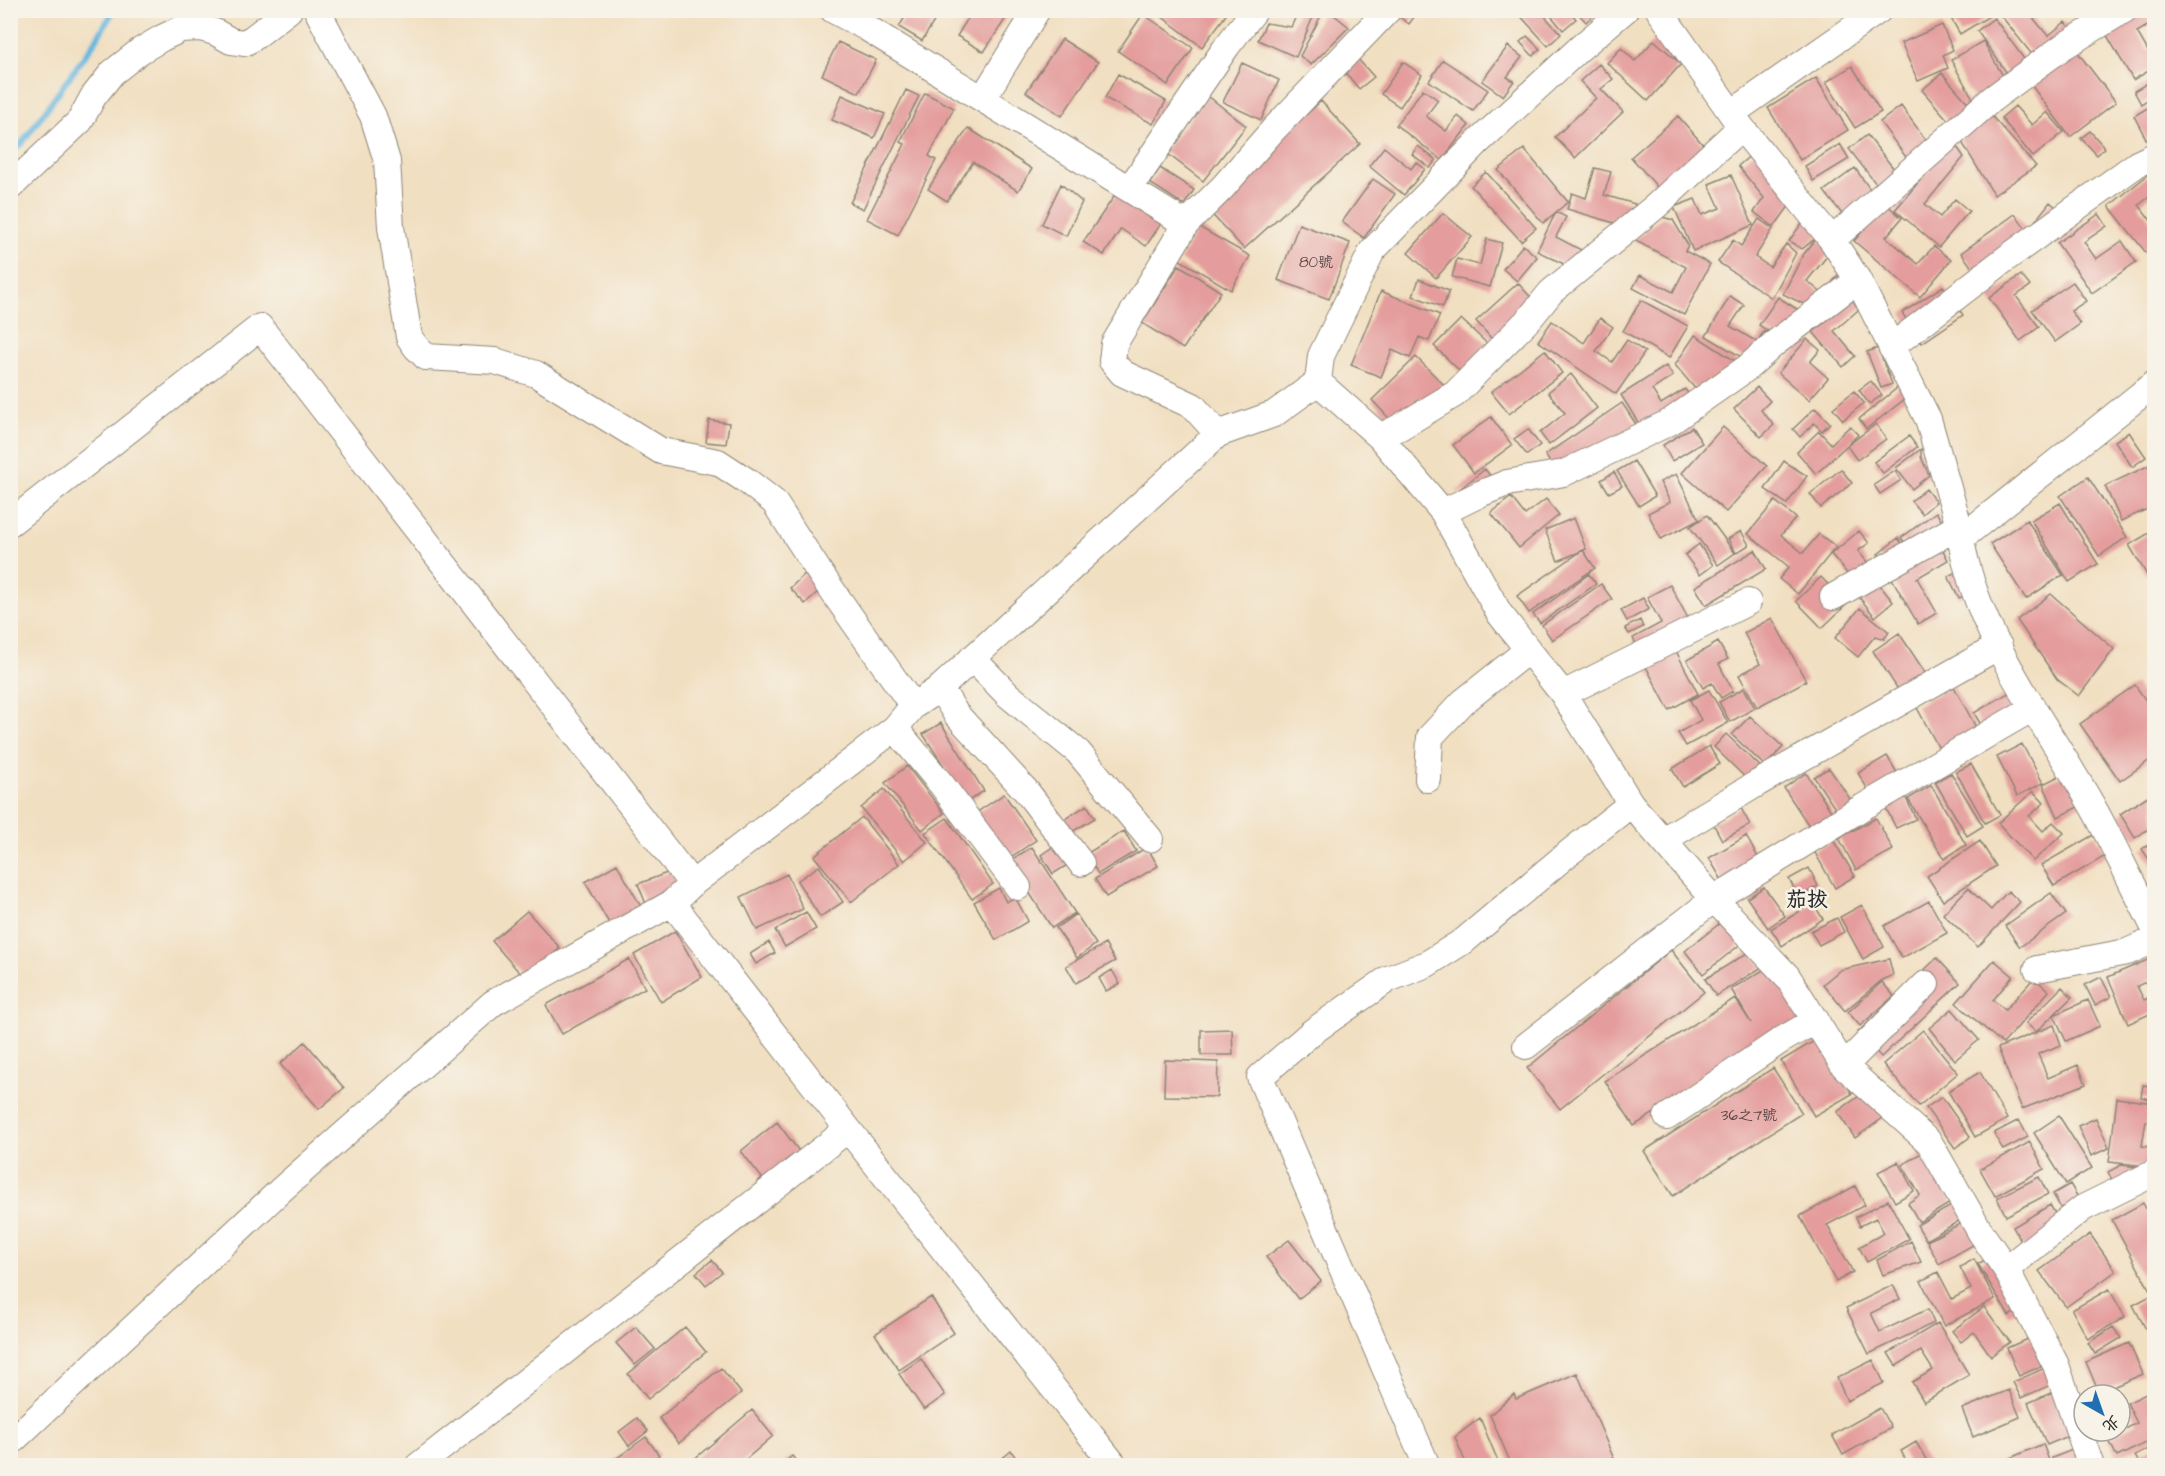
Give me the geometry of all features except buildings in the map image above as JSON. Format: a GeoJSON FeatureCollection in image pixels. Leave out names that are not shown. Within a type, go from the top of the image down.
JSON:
{"type":"FeatureCollection","features":[{"type":"Feature","properties":{"kind":"street"},"geometry":{"type":"LineString","coordinates":[[10,187],[80,121],[93,97],[112,73],[140,51],[181,29],[200,28],[215,32],[231,41],[244,43],[289,10]]}},
{"type":"Feature","properties":{"kind":"street"},"geometry":{"type":"LineString","coordinates":[[317,10],[373,116],[387,161],[391,227],[409,337],[416,347],[426,357],[495,361],[536,375],[661,451],[718,462],[747,481],[774,502],[822,576],[913,706]]}},
{"type":"Feature","properties":{"kind":"street"},"geometry":{"type":"LineString","coordinates":[[833,10],[867,27],[1186,224]]}},
{"type":"Feature","properties":{"kind":"street"},"geometry":{"type":"LineString","coordinates":[[983,98],[1037,10]]}},
{"type":"Feature","properties":{"kind":"street"},"geometry":{"type":"LineString","coordinates":[[1130,188],[1227,45],[1255,10]]}},
{"type":"Feature","properties":{"kind":"street"},"geometry":{"type":"LineString","coordinates":[[1218,434],[1193,406],[1122,373],[1112,361],[1114,344],[1186,224],[1388,10]]}},
{"type":"Feature","properties":{"kind":"street"},"geometry":{"type":"LineString","coordinates":[[10,1443],[282,1188],[493,1003],[672,903],[692,884],[896,729],[913,706],[939,688],[1218,434],[1274,414],[1318,382],[1321,356],[1372,251],[1478,142],[1625,10]]}},
{"type":"Feature","properties":{"kind":"street"},"geometry":{"type":"LineString","coordinates":[[1659,10],[1737,120],[1833,240],[1858,280],[1928,419],[1976,598],[2033,708],[2093,808],[2154,927]]}},
{"type":"Feature","properties":{"kind":"street"},"geometry":{"type":"LineString","coordinates":[[1380,437],[1455,394],[1530,318],[1551,292],[1656,206],[1737,120],[1879,10]]}},
{"type":"Feature","properties":{"kind":"street"},"geometry":{"type":"LineString","coordinates":[[1833,240],[1992,99],[2064,46],[2124,10]]}},
{"type":"Feature","properties":{"kind":"street"},"geometry":{"type":"LineString","coordinates":[[1891,348],[2008,257],[2137,165],[2154,156]]}},
{"type":"Feature","properties":{"kind":"street"},"geometry":{"type":"LineString","coordinates":[[1443,512],[1507,483],[1564,474],[1670,422],[1747,368],[1858,280]]}},
{"type":"Feature","properties":{"kind":"street"},"geometry":{"type":"LineString","coordinates":[[10,523],[260,327],[692,884]]}},
{"type":"Feature","properties":{"kind":"street"},"geometry":{"type":"LineString","coordinates":[[1318,382],[1380,437],[1443,512],[1499,613],[1563,694],[1631,804],[1714,899],[1788,976],[1844,1066],[1929,1143],[1981,1233],[2006,1269],[2056,1365],[2091,1466]]}},
{"type":"Feature","properties":{"kind":"street"},"geometry":{"type":"LineString","coordinates":[[1833,597],[1959,532],[2154,384]]}},
{"type":"Feature","properties":{"kind":"street"},"geometry":{"type":"LineString","coordinates":[[1563,694],[1748,602]]}},
{"type":"Feature","properties":{"kind":"street"},"geometry":{"type":"LineString","coordinates":[[1663,840],[1758,783],[1999,646]]}},
{"type":"Feature","properties":{"kind":"street"},"geometry":{"type":"LineString","coordinates":[[1428,779],[1430,737],[1463,702],[1528,650]]}},
{"type":"Feature","properties":{"kind":"street"},"geometry":{"type":"LineString","coordinates":[[972,658],[1008,695],[1078,752],[1150,839]]}},
{"type":"Feature","properties":{"kind":"street"},"geometry":{"type":"LineString","coordinates":[[939,688],[956,714],[1027,792],[1081,863]]}},
{"type":"Feature","properties":{"kind":"street"},"geometry":{"type":"LineString","coordinates":[[1526,1046],[1714,899],[1863,807],[2033,708]]}},
{"type":"Feature","properties":{"kind":"street"},"geometry":{"type":"LineString","coordinates":[[896,729],[942,785],[1018,887]]}},
{"type":"Feature","properties":{"kind":"street"},"geometry":{"type":"LineString","coordinates":[[1427,1466],[1260,1077],[1312,1032],[1389,978],[1427,964],[1465,940],[1631,804]]}},
{"type":"Feature","properties":{"kind":"street"},"geometry":{"type":"LineString","coordinates":[[672,903],[848,1130],[1115,1466]]}},
{"type":"Feature","properties":{"kind":"street"},"geometry":{"type":"LineString","coordinates":[[2037,969],[2127,952],[2154,940]]}},
{"type":"Feature","properties":{"kind":"street"},"geometry":{"type":"LineString","coordinates":[[1844,1066],[1926,984]]}},
{"type":"Feature","properties":{"kind":"street"},"geometry":{"type":"LineString","coordinates":[[1667,1117],[1780,1041],[1816,1020]]}},
{"type":"Feature","properties":{"kind":"street"},"geometry":{"type":"LineString","coordinates":[[418,1466],[848,1130]]}},
{"type":"Feature","properties":{"kind":"street"},"geometry":{"type":"LineString","coordinates":[[2006,1269],[2083,1208],[2154,1173]]}},
{"type":"Feature","properties":{"kind":"waterway"},"geometry":{"type":"LineString","coordinates":[[10,152],[22,143],[94,43],[114,10]]}},
{"type":"Feature","properties":{"kind":"district","name":"茄拔"},"geometry":{"type":"Point","coordinates":[1807,899]}}]}
